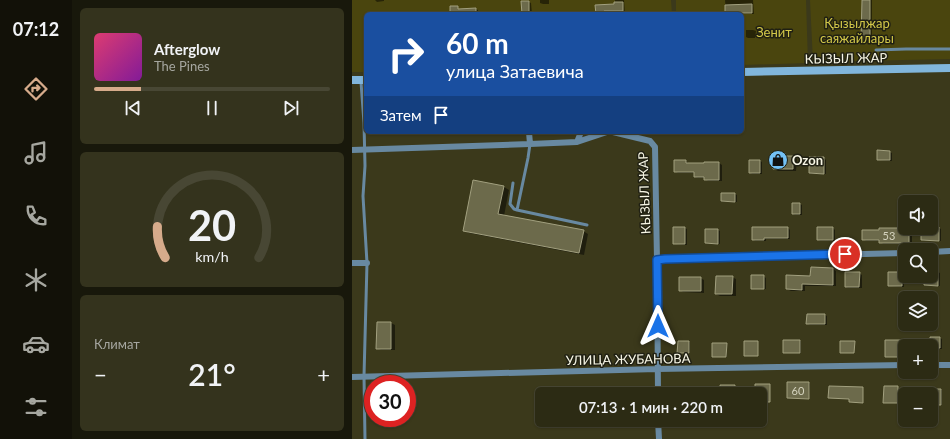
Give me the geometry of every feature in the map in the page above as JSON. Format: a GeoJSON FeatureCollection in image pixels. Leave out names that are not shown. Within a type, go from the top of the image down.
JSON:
{"type":"FeatureCollection","features":[{"type":"Feature","properties":{"kind":"main road","name":"КЫЗЫЛ ЖАР"},"geometry":{"type":"LineString","coordinates":[[744,72],[950,68]]}},
{"type":"Feature","properties":{"kind":"main road"},"geometry":{"type":"LineString","coordinates":[[352,80],[363,80]]}},
{"type":"Feature","properties":{"kind":"street"},"geometry":{"type":"LineString","coordinates":[[530,134],[530,144]]}},
{"type":"Feature","properties":{"kind":"street"},"geometry":{"type":"LineString","coordinates":[[578,142],[580,134]]}},
{"type":"Feature","properties":{"kind":"street"},"geometry":{"type":"LineString","coordinates":[[352,150],[578,142],[601,134]]}},
{"type":"Feature","properties":{"kind":"street","name":"КЫЗЫЛ ЖАР"},"geometry":{"type":"LineString","coordinates":[[621,134],[650,141],[655,147],[658,387]]}},
{"type":"Feature","properties":{"kind":"street"},"geometry":{"type":"LineString","coordinates":[[938,252],[950,252]]}},
{"type":"Feature","properties":{"kind":"street"},"geometry":{"type":"LineString","coordinates":[[657,260],[898,253]]}},
{"type":"Feature","properties":{"kind":"street"},"geometry":{"type":"LineString","coordinates":[[352,263],[367,263]]}},
{"type":"Feature","properties":{"kind":"street","name":"УЛИЦА ЖУБАНОВА"},"geometry":{"type":"LineString","coordinates":[[406,375],[898,365]]}},
{"type":"Feature","properties":{"kind":"street"},"geometry":{"type":"LineString","coordinates":[[938,365],[950,365]]}},
{"type":"Feature","properties":{"kind":"street","name":"УЛИЦА ЖУБАНОВА"},"geometry":{"type":"LineString","coordinates":[[352,376],[364,376]]}},
{"type":"Feature","properties":{"kind":"street"},"geometry":{"type":"LineString","coordinates":[[658,427],[659,439]]}},
{"type":"Feature","properties":{"kind":"lane"},"geometry":{"type":"LineString","coordinates":[[876,50],[950,49]]}},
{"type":"Feature","properties":{"kind":"lane"},"geometry":{"type":"LineString","coordinates":[[363,80],[365,166],[363,196],[367,263],[364,375]]}},
{"type":"Feature","properties":{"kind":"lane"},"geometry":{"type":"LineString","coordinates":[[517,210],[530,144]]}},
{"type":"Feature","properties":{"kind":"lane"},"geometry":{"type":"LineString","coordinates":[[513,183],[510,204],[514,209],[587,225]]}},
{"type":"Feature","properties":{"kind":"lane"},"geometry":{"type":"LineString","coordinates":[[365,427],[365,439]]}},
{"type":"Feature","properties":{"kind":"green space"},"geometry":{"type":"Polygon","coordinates":[[[352,0],[671,0],[672,12],[364,12],[364,72],[352,72],[352,0]]]}},
{"type":"Feature","properties":{"kind":"green space","name":"Қызылжар саяжайлары"},"geometry":{"type":"Polygon","coordinates":[[[676,0],[806,0],[808,63],[744,65],[744,12],[676,12],[676,0]]]}},
{"type":"Feature","properties":{"kind":"green space","name":"Қызылжар саяжайлары"},"geometry":{"type":"Polygon","coordinates":[[[810,0],[950,0],[950,59],[813,62],[810,0]]]}},
{"type":"Feature","properties":{"kind":"building"},"geometry":{"type":"Polygon","coordinates":[[[862,0],[870,0],[870,40],[861,40],[862,0]]]}},
{"type":"Feature","properties":{"kind":"building"},"geometry":{"type":"Polygon","coordinates":[[[521,1],[529,1],[529,12],[522,12],[521,1]]]}},
{"type":"Feature","properties":{"kind":"building"},"geometry":{"type":"Polygon","coordinates":[[[614,2],[623,2],[623,11],[596,12],[595,5],[614,4],[614,2]]]}},
{"type":"Feature","properties":{"kind":"building"},"geometry":{"type":"Polygon","coordinates":[[[752,4],[752,13],[725,12],[725,5],[752,4]]]}},
{"type":"Feature","properties":{"kind":"building"},"geometry":{"type":"Polygon","coordinates":[[[450,6],[458,6],[458,9],[476,8],[476,12],[450,12],[450,6]]]}},
{"type":"Feature","properties":{"kind":"building"},"geometry":{"type":"Polygon","coordinates":[[[877,150],[890,151],[890,160],[877,160],[877,150]]]}},
{"type":"Feature","properties":{"kind":"building"},"geometry":{"type":"Polygon","coordinates":[[[773,156],[793,156],[793,169],[773,169],[773,156]]]}},
{"type":"Feature","properties":{"kind":"building"},"geometry":{"type":"Polygon","coordinates":[[[809,157],[824,157],[824,174],[809,173],[809,157]]]}},
{"type":"Feature","properties":{"kind":"building"},"geometry":{"type":"Polygon","coordinates":[[[674,160],[686,160],[686,163],[719,162],[719,180],[704,180],[704,177],[694,177],[694,172],[674,172],[674,160]]]}},
{"type":"Feature","properties":{"kind":"building"},"geometry":{"type":"Polygon","coordinates":[[[749,160],[760,160],[760,173],[749,173],[749,160]]]}},
{"type":"Feature","properties":{"kind":"building"},"geometry":{"type":"Polygon","coordinates":[[[473,180],[504,186],[498,214],[584,230],[579,253],[463,231],[473,180]]]}},
{"type":"Feature","properties":{"kind":"building"},"geometry":{"type":"Polygon","coordinates":[[[721,193],[735,193],[735,202],[721,201],[721,193]]]}},
{"type":"Feature","properties":{"kind":"building"},"geometry":{"type":"Polygon","coordinates":[[[792,203],[800,203],[800,214],[792,214],[792,203]]]}},
{"type":"Feature","properties":{"kind":"building"},"geometry":{"type":"Polygon","coordinates":[[[673,227],[685,227],[685,244],[673,244],[673,227]]]}},
{"type":"Feature","properties":{"kind":"building"},"geometry":{"type":"Polygon","coordinates":[[[752,227],[788,227],[788,238],[764,238],[764,240],[752,240],[752,227]]]}},
{"type":"Feature","properties":{"kind":"building"},"geometry":{"type":"Polygon","coordinates":[[[817,227],[833,227],[833,240],[817,240],[817,227]]]}},
{"type":"Feature","properties":{"kind":"building"},"geometry":{"type":"Polygon","coordinates":[[[939,227],[939,241],[921,240],[921,235],[938,235],[939,227]]]}},
{"type":"Feature","properties":{"kind":"building"},"geometry":{"type":"Polygon","coordinates":[[[879,228],[898,228],[898,235],[909,235],[909,243],[879,243],[879,240],[862,240],[862,230],[879,230],[879,228]]]}},
{"type":"Feature","properties":{"kind":"building"},"geometry":{"type":"Polygon","coordinates":[[[705,229],[718,229],[718,244],[705,243],[705,229]]]}},
{"type":"Feature","properties":{"kind":"building"},"geometry":{"type":"Polygon","coordinates":[[[811,267],[833,268],[833,285],[802,284],[802,290],[786,289],[786,275],[810,276],[811,267]]]}},
{"type":"Feature","properties":{"kind":"building"},"geometry":{"type":"Polygon","coordinates":[[[845,272],[860,272],[859,287],[845,287],[845,272]]]}},
{"type":"Feature","properties":{"kind":"building"},"geometry":{"type":"Polygon","coordinates":[[[888,272],[898,272],[898,283],[902,283],[902,286],[888,286],[888,272]]]}},
{"type":"Feature","properties":{"kind":"building"},"geometry":{"type":"Polygon","coordinates":[[[751,275],[764,275],[764,289],[751,289],[751,275]]]}},
{"type":"Feature","properties":{"kind":"building"},"geometry":{"type":"Polygon","coordinates":[[[716,276],[733,276],[732,294],[715,294],[716,276]]]}},
{"type":"Feature","properties":{"kind":"building"},"geometry":{"type":"Polygon","coordinates":[[[679,277],[701,277],[701,291],[679,291],[679,277]]]}},
{"type":"Feature","properties":{"kind":"building"},"geometry":{"type":"Polygon","coordinates":[[[924,283],[938,283],[938,286],[924,285],[924,283]]]}},
{"type":"Feature","properties":{"kind":"building"},"geometry":{"type":"Polygon","coordinates":[[[807,314],[825,314],[825,324],[806,324],[807,314]]]}},
{"type":"Feature","properties":{"kind":"building"},"geometry":{"type":"Polygon","coordinates":[[[377,322],[391,322],[391,349],[376,349],[377,322]]]}},
{"type":"Feature","properties":{"kind":"building"},"geometry":{"type":"Polygon","coordinates":[[[930,337],[940,337],[940,348],[938,348],[938,339],[930,339],[930,337]]]}},
{"type":"Feature","properties":{"kind":"building"},"geometry":{"type":"Polygon","coordinates":[[[783,340],[800,340],[800,353],[783,353],[783,340]]]}},
{"type":"Feature","properties":{"kind":"building"},"geometry":{"type":"Polygon","coordinates":[[[885,340],[898,340],[898,357],[885,357],[885,340]]]}},
{"type":"Feature","properties":{"kind":"building"},"geometry":{"type":"Polygon","coordinates":[[[678,341],[689,341],[689,353],[677,353],[678,341]]]}},
{"type":"Feature","properties":{"kind":"building"},"geometry":{"type":"Polygon","coordinates":[[[744,341],[758,341],[758,356],[744,356],[744,341]]]}},
{"type":"Feature","properties":{"kind":"building"},"geometry":{"type":"Polygon","coordinates":[[[840,341],[855,341],[854,353],[840,353],[840,341]]]}},
{"type":"Feature","properties":{"kind":"building"},"geometry":{"type":"Polygon","coordinates":[[[712,343],[727,343],[726,357],[712,357],[712,343]]]}},
{"type":"Feature","properties":{"kind":"building"},"geometry":{"type":"Polygon","coordinates":[[[787,382],[809,382],[809,399],[787,398],[787,382]]]}},
{"type":"Feature","properties":{"kind":"building"},"geometry":{"type":"Polygon","coordinates":[[[755,384],[770,384],[770,402],[767,402],[767,387],[755,387],[755,384]]]}},
{"type":"Feature","properties":{"kind":"building"},"geometry":{"type":"Polygon","coordinates":[[[720,385],[735,385],[735,387],[720,387],[720,385]]]}},
{"type":"Feature","properties":{"kind":"building"},"geometry":{"type":"Polygon","coordinates":[[[829,386],[863,387],[863,403],[849,402],[849,399],[828,398],[829,386]]]}},
{"type":"Feature","properties":{"kind":"building"},"geometry":{"type":"Polygon","coordinates":[[[884,386],[898,386],[898,403],[883,403],[884,386]]]}},
{"type":"Feature","properties":{"kind":"building"},"geometry":{"type":"Polygon","coordinates":[[[938,389],[941,389],[941,405],[938,405],[938,389]]]}},
{"type":"Feature","properties":{"kind":"place","name":"Ozon"},"geometry":{"type":"Point","coordinates":[778,160]}},
{"type":"Feature","properties":{"kind":"route"},"geometry":{"type":"LineString","coordinates":[[658,326],[657,260],[845,254]]}},
{"type":"Feature","properties":{"kind":"park label","name":"Зенит"},"geometry":{"type":"Point","coordinates":[774,32]}}]}
